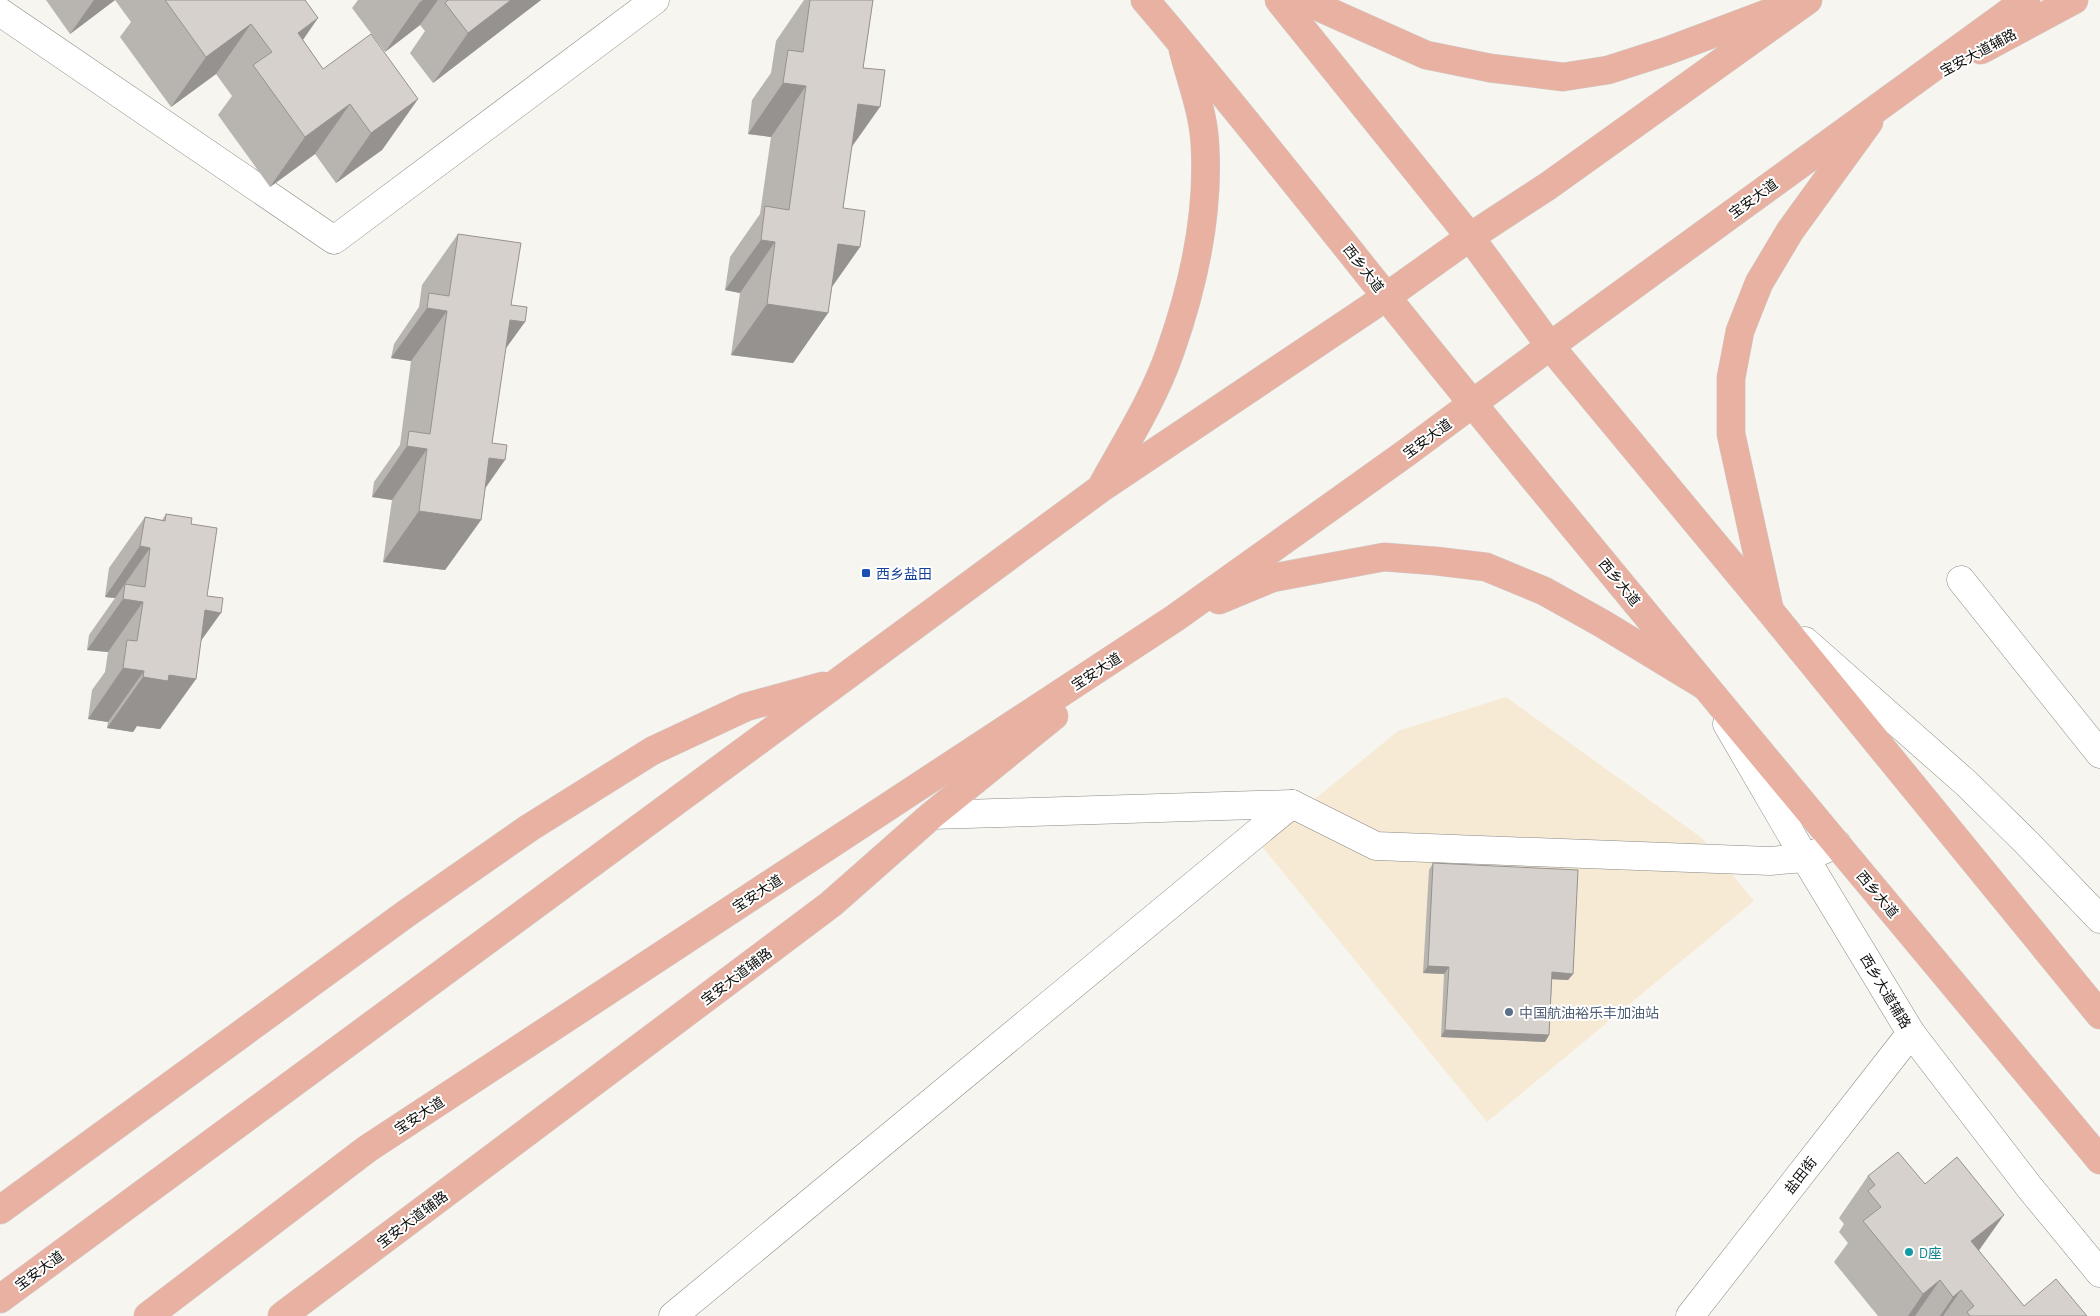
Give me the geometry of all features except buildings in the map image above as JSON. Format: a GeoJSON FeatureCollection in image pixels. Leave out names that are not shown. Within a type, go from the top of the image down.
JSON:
{"type":"FeatureCollection","features":[{"type":"Feature","properties":{"kind":"main road","name":"西乡大道"},"geometry":{"type":"LineString","coordinates":[[1145,0],[1315,205],[1386,297],[1705,686],[2100,1160]]}},
{"type":"Feature","properties":{"kind":"main road"},"geometry":{"type":"LineString","coordinates":[[1279,0],[1470,237],[1550,346],[1770,611],[2100,1015]]}},
{"type":"Feature","properties":{"kind":"main road"},"geometry":{"type":"LineString","coordinates":[[1303,0],[1426,54],[1490,68],[1563,77],[1608,70],[1667,51],[1806,0]]}},
{"type":"Feature","properties":{"kind":"main road","name":"宝安大道"},"geometry":{"type":"LineString","coordinates":[[0,1299],[1100,490],[1386,297],[1470,237],[1548,186],[1806,0]]}},
{"type":"Feature","properties":{"kind":"main road","name":"宝安大道"},"geometry":{"type":"LineString","coordinates":[[148,1316],[367,1149],[1175,618],[1473,404],[1881,104],[2026,0]]}},
{"type":"Feature","properties":{"kind":"main road","name":"宝安大道辅路"},"geometry":{"type":"LineString","coordinates":[[1881,104],[2074,0]]}},
{"type":"Feature","properties":{"kind":"main road"},"geometry":{"type":"LineString","coordinates":[[1100,490],[1140,417],[1170,353],[1189,289],[1196,255],[1205,183],[1205,145],[1200,113],[1180,42]]}},
{"type":"Feature","properties":{"kind":"main road"},"geometry":{"type":"LineString","coordinates":[[1770,611],[1731,434],[1731,378],[1740,330],[1759,283],[1790,231],[1881,104]]}},
{"type":"Feature","properties":{"kind":"main road"},"geometry":{"type":"LineString","coordinates":[[1175,618],[1272,578],[1384,557],[1486,567],[1544,591],[1603,624],[1705,686]]}},
{"type":"Feature","properties":{"kind":"main road","name":"宝安大道辅路"},"geometry":{"type":"LineString","coordinates":[[282,1316],[831,904],[932,815],[1175,618]]}},
{"type":"Feature","properties":{"kind":"main road"},"geometry":{"type":"LineString","coordinates":[[0,1210],[407,913],[537,823],[652,752],[746,707],[838,682]]}},
{"type":"Feature","properties":{"kind":"street"},"geometry":{"type":"LineString","coordinates":[[0,12],[334,240],[655,0]]}},
{"type":"Feature","properties":{"kind":"street"},"geometry":{"type":"LineString","coordinates":[[1960,580],[2100,754]]}},
{"type":"Feature","properties":{"kind":"street"},"geometry":{"type":"LineString","coordinates":[[1770,611],[1967,784],[2100,919]]}},
{"type":"Feature","properties":{"kind":"street","name":"西乡大道辅路"},"geometry":{"type":"LineString","coordinates":[[1705,686],[1805,858],[1911,1033],[2030,1188],[2100,1274]]}},
{"type":"Feature","properties":{"kind":"street"},"geometry":{"type":"LineString","coordinates":[[673,1316],[1292,804]]}},
{"type":"Feature","properties":{"kind":"street"},"geometry":{"type":"LineString","coordinates":[[932,815],[1292,804],[1376,846],[1770,861],[1805,858],[1837,844]]}},
{"type":"Feature","properties":{"kind":"street","name":"盐田街"},"geometry":{"type":"LineString","coordinates":[[1690,1316],[1911,1033]]}},
{"type":"Feature","properties":{"kind":"shaded area","name":"中国航油裕乐丰加油站"},"geometry":{"type":"Polygon","coordinates":[[[1506,697],[1702,838],[1754,901],[1487,1122],[1260,844],[1398,731],[1506,697]]]}},
{"type":"Feature","properties":{"kind":"place","name":"西乡盐田"},"geometry":{"type":"Point","coordinates":[866,573]}},
{"type":"Feature","properties":{"kind":"place","name":"中国航油裕乐丰加油站"},"geometry":{"type":"Point","coordinates":[1509,1012]}},
{"type":"Feature","properties":{"kind":"place","name":"D座"},"geometry":{"type":"Point","coordinates":[1909,1252]}}]}
